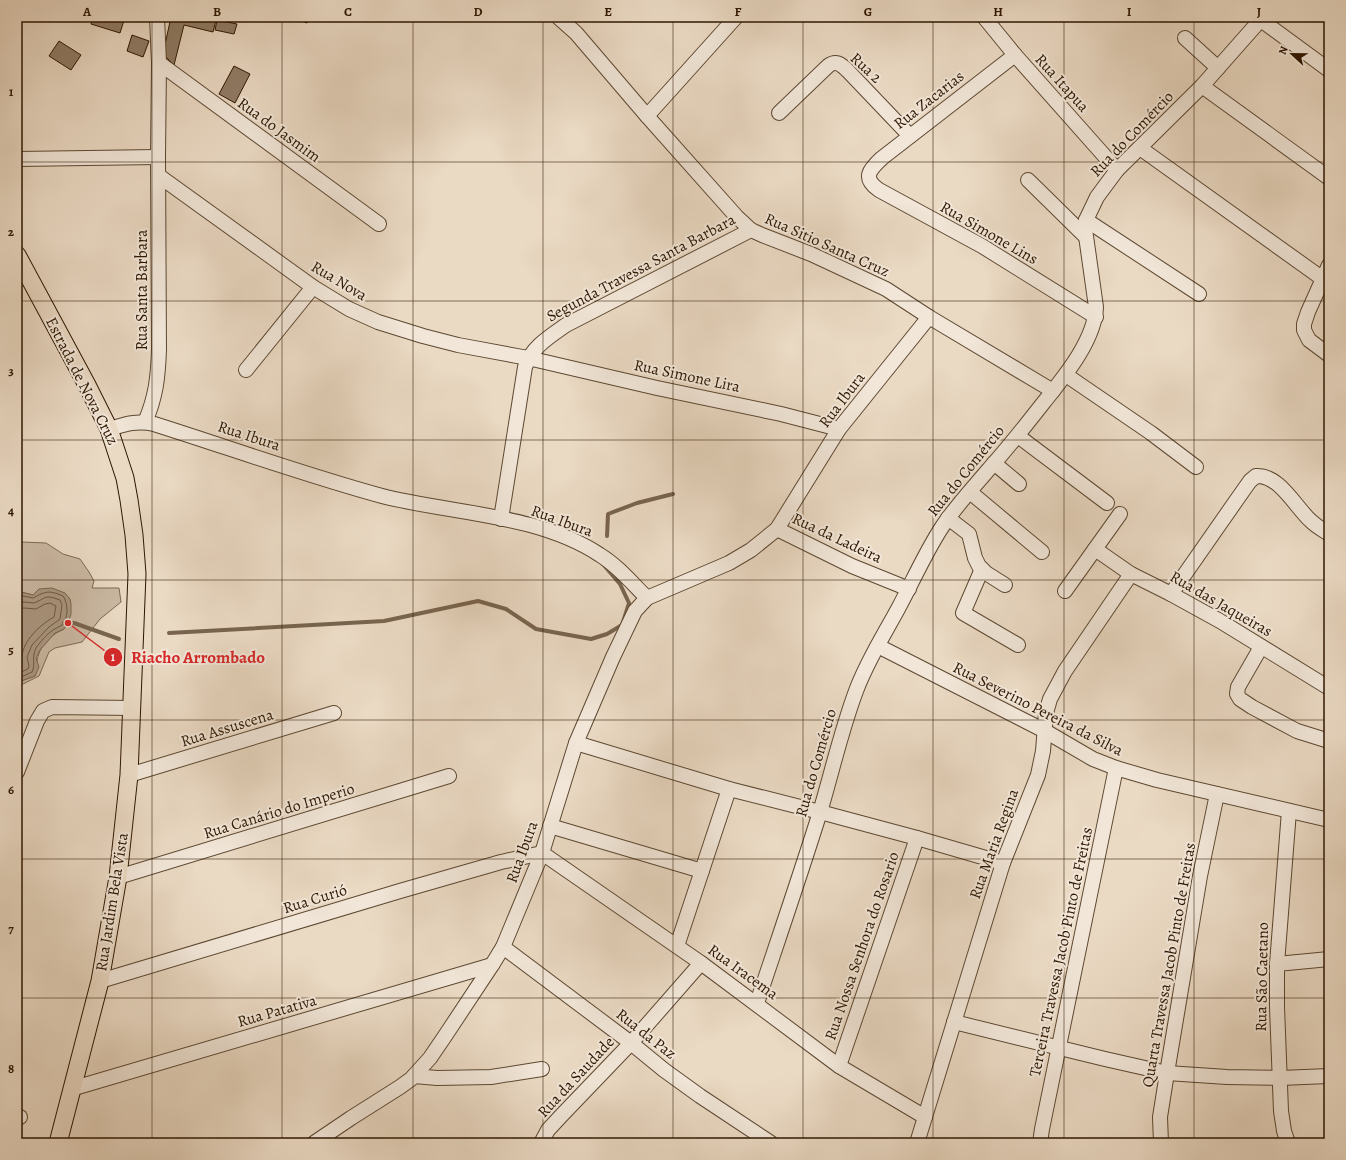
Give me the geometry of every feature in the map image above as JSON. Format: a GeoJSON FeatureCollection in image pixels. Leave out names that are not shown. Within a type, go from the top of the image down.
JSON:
{"type":"FeatureCollection","features":[{"type":"Feature","properties":{"kind":"main road","name":"Estrada de Nova Cruz"},"geometry":{"type":"LineString","coordinates":[[17,255],[109,429],[125,478],[134,535],[137,574],[134,656]]}},
{"type":"Feature","properties":{"kind":"main road","name":"Rua Jardim Bela Vista"},"geometry":{"type":"LineString","coordinates":[[58,1143],[100,981],[118,877],[129,775],[134,656]]}},
{"type":"Feature","properties":{"kind":"street","name":"Rua Santa Barbara"},"geometry":{"type":"LineString","coordinates":[[145,422],[155,396],[158,376],[158,157],[160,63],[157,17]]}},
{"type":"Feature","properties":{"kind":"street","name":"Rua Sitio Santa Cruz"},"geometry":{"type":"LineString","coordinates":[[558,17],[576,33],[647,116],[736,216],[751,230],[811,254],[886,289],[929,317],[1053,391]]}},
{"type":"Feature","properties":{"kind":"street"},"geometry":{"type":"LineString","coordinates":[[647,116],[736,17]]}},
{"type":"Feature","properties":{"kind":"street","name":"Rua Itapua"},"geometry":{"type":"LineString","coordinates":[[984,17],[1015,55],[1117,170]]}},
{"type":"Feature","properties":{"kind":"street"},"geometry":{"type":"LineString","coordinates":[[1260,18],[1329,70]]}},
{"type":"Feature","properties":{"kind":"street","name":"Rua do Comércio"},"geometry":{"type":"LineString","coordinates":[[757,1003],[820,812],[851,704],[870,657],[878,646],[909,589],[931,544],[948,518],[1018,436],[1066,375],[1089,335],[1096,317],[1095,298],[1085,236],[1086,220],[1097,197],[1117,170],[1202,86],[1260,18]]}},
{"type":"Feature","properties":{"kind":"street"},"geometry":{"type":"LineString","coordinates":[[1185,38],[1218,68]]}},
{"type":"Feature","properties":{"kind":"street","name":"Rua Zacarias"},"geometry":{"type":"LineString","coordinates":[[869,175],[872,168],[882,158],[1015,55]]}},
{"type":"Feature","properties":{"kind":"street","name":"Rua do Jasmim"},"geometry":{"type":"LineString","coordinates":[[160,63],[379,224]]}},
{"type":"Feature","properties":{"kind":"street","name":"Rua 2"},"geometry":{"type":"LineString","coordinates":[[779,113],[828,66],[833,63],[837,63],[844,67],[910,136]]}},
{"type":"Feature","properties":{"kind":"street"},"geometry":{"type":"LineString","coordinates":[[1202,86],[1329,178]]}},
{"type":"Feature","properties":{"kind":"street"},"geometry":{"type":"LineString","coordinates":[[1140,148],[1323,279]]}},
{"type":"Feature","properties":{"kind":"street"},"geometry":{"type":"LineString","coordinates":[[17,159],[158,157]]}},
{"type":"Feature","properties":{"kind":"street","name":"Rua Simone Lins"},"geometry":{"type":"LineString","coordinates":[[869,175],[870,182],[879,190],[982,246],[1096,317]]}},
{"type":"Feature","properties":{"kind":"street","name":"Rua Nova"},"geometry":{"type":"LineString","coordinates":[[159,176],[314,287],[349,309],[378,322],[423,336],[528,358]]}},
{"type":"Feature","properties":{"kind":"street"},"geometry":{"type":"LineString","coordinates":[[1028,180],[1085,236]]}},
{"type":"Feature","properties":{"kind":"street"},"geometry":{"type":"LineString","coordinates":[[1086,220],[1199,294]]}},
{"type":"Feature","properties":{"kind":"street","name":"Segunda Travessa Santa Barbara"},"geometry":{"type":"LineString","coordinates":[[501,518],[523,377],[528,358],[544,340],[566,325],[751,230]]}},
{"type":"Feature","properties":{"kind":"street"},"geometry":{"type":"LineString","coordinates":[[1329,265],[1304,324],[1304,330],[1309,340],[1329,355]]}},
{"type":"Feature","properties":{"kind":"street"},"geometry":{"type":"LineString","coordinates":[[246,370],[314,287]]}},
{"type":"Feature","properties":{"kind":"street","name":"Rua Ibura"},"geometry":{"type":"LineString","coordinates":[[777,529],[839,429],[929,317]]}},
{"type":"Feature","properties":{"kind":"street","name":"Rua Simone Lira"},"geometry":{"type":"LineString","coordinates":[[528,358],[656,388],[781,414],[839,429]]}},
{"type":"Feature","properties":{"kind":"street"},"geometry":{"type":"LineString","coordinates":[[1066,375],[1151,433],[1196,467]]}},
{"type":"Feature","properties":{"kind":"street","name":"Rua Ibura"},"geometry":{"type":"LineString","coordinates":[[109,429],[128,423],[145,422],[384,496],[501,518],[562,536],[592,550],[618,569],[647,598],[638,606],[632,618],[613,657],[576,743],[542,853],[503,947],[492,965]]}},
{"type":"Feature","properties":{"kind":"street"},"geometry":{"type":"LineString","coordinates":[[1018,436],[1107,503]]}},
{"type":"Feature","properties":{"kind":"street"},"geometry":{"type":"LineString","coordinates":[[994,463],[1018,484]]}},
{"type":"Feature","properties":{"kind":"street"},"geometry":{"type":"LineString","coordinates":[[1171,594],[1238,498],[1254,478],[1259,476],[1267,478],[1288,494],[1310,521],[1329,534]]}},
{"type":"Feature","properties":{"kind":"street"},"geometry":{"type":"LineString","coordinates":[[970,492],[1042,552]]}},
{"type":"Feature","properties":{"kind":"street"},"geometry":{"type":"LineString","coordinates":[[1066,591],[1120,514]]}},
{"type":"Feature","properties":{"kind":"street"},"geometry":{"type":"LineString","coordinates":[[948,518],[969,534],[975,558],[982,569],[1005,585]]}},
{"type":"Feature","properties":{"kind":"street","name":"Rua da Ladeira"},"geometry":{"type":"LineString","coordinates":[[647,598],[728,564],[751,550],[777,529],[852,566],[909,589]]}},
{"type":"Feature","properties":{"kind":"street","name":"Rua das Jaqueiras"},"geometry":{"type":"LineString","coordinates":[[1096,549],[1131,574],[1220,621],[1329,688]]}},
{"type":"Feature","properties":{"kind":"street"},"geometry":{"type":"LineString","coordinates":[[982,569],[963,614],[1018,645]]}},
{"type":"Feature","properties":{"kind":"street","name":"Rua Maria Regina"},"geometry":{"type":"LineString","coordinates":[[917,1143],[1002,863],[1038,775],[1042,760],[1048,706],[1056,685],[1131,574]]}},
{"type":"Feature","properties":{"kind":"street","name":"Rua Severino Pereira da Silva"},"geometry":{"type":"LineString","coordinates":[[878,646],[1045,731],[1072,747],[1116,768],[1157,780],[1329,820]]}},
{"type":"Feature","properties":{"kind":"street"},"geometry":{"type":"LineString","coordinates":[[1261,647],[1238,686],[1237,694],[1240,699],[1252,707],[1298,731],[1329,741]]}},
{"type":"Feature","properties":{"kind":"street"},"geometry":{"type":"LineString","coordinates":[[17,772],[40,714],[46,709],[56,706],[132,708]]}},
{"type":"Feature","properties":{"kind":"street","name":"Rua Assuscena"},"geometry":{"type":"LineString","coordinates":[[129,775],[334,713]]}},
{"type":"Feature","properties":{"kind":"street"},"geometry":{"type":"LineString","coordinates":[[576,743],[729,789],[917,838],[1002,863]]}},
{"type":"Feature","properties":{"kind":"street","name":"Terceira Travessa Jacob Pinto de Freitas"},"geometry":{"type":"LineString","coordinates":[[1040,1143],[1116,768]]}},
{"type":"Feature","properties":{"kind":"street","name":"Rua Canário do Imperio"},"geometry":{"type":"LineString","coordinates":[[118,877],[449,776]]}},
{"type":"Feature","properties":{"kind":"street"},"geometry":{"type":"LineString","coordinates":[[677,946],[729,789]]}},
{"type":"Feature","properties":{"kind":"street","name":"Quarta Travessa Jacob Pinto de Freitas"},"geometry":{"type":"LineString","coordinates":[[1162,1143],[1160,1117],[1200,876],[1217,794]]}},
{"type":"Feature","properties":{"kind":"street","name":"Rua São Caetano"},"geometry":{"type":"LineString","coordinates":[[1288,1143],[1284,1131],[1281,1111],[1277,964],[1289,811]]}},
{"type":"Feature","properties":{"kind":"street"},"geometry":{"type":"LineString","coordinates":[[550,826],[702,872]]}},
{"type":"Feature","properties":{"kind":"street","name":"Rua Nossa Senhora do Rosario"},"geometry":{"type":"LineString","coordinates":[[839,1066],[917,838]]}},
{"type":"Feature","properties":{"kind":"street","name":"Rua Iracema"},"geometry":{"type":"LineString","coordinates":[[542,853],[757,1003],[839,1066],[925,1117]]}},
{"type":"Feature","properties":{"kind":"street","name":"Rua Curió"},"geometry":{"type":"LineString","coordinates":[[100,981],[373,899],[501,862],[542,853]]}},
{"type":"Feature","properties":{"kind":"street","name":"Rua da Paz"},"geometry":{"type":"LineString","coordinates":[[503,947],[694,1092],[771,1143]]}},
{"type":"Feature","properties":{"kind":"street"},"geometry":{"type":"LineString","coordinates":[[1277,964],[1329,959]]}},
{"type":"Feature","properties":{"kind":"street","name":"Rua da Saudade"},"geometry":{"type":"LineString","coordinates":[[540,1143],[556,1121],[631,1043],[700,963]]}},
{"type":"Feature","properties":{"kind":"street"},"geometry":{"type":"LineString","coordinates":[[314,1143],[350,1118],[400,1087],[414,1076],[430,1058],[492,965]]}},
{"type":"Feature","properties":{"kind":"street","name":"Rua Patativa"},"geometry":{"type":"LineString","coordinates":[[72,1090],[492,965]]}},
{"type":"Feature","properties":{"kind":"street"},"geometry":{"type":"LineString","coordinates":[[954,1022],[1167,1073],[1191,1076],[1280,1078],[1329,1076]]}},
{"type":"Feature","properties":{"kind":"street"},"geometry":{"type":"LineString","coordinates":[[414,1076],[437,1078],[491,1077],[542,1069]]}},
{"type":"Feature","properties":{"kind":"shaded area"},"geometry":{"type":"Polygon","coordinates":[[[17,543],[46,543],[63,554],[80,559],[94,581],[92,588],[119,588],[121,602],[100,619],[82,642],[55,648],[49,652],[39,676],[17,687],[17,681],[35,676],[39,653],[45,642],[56,633],[64,629],[33,595],[21,592],[17,595],[17,543]]]}},
{"type":"Feature","properties":{"kind":"water"},"geometry":{"type":"Polygon","coordinates":[[[52,588],[65,593],[70,599],[71,614],[68,623],[64,629],[55,633],[40,650],[36,658],[39,667],[35,676],[17,681],[17,595],[21,592],[33,595],[39,589],[52,588]]]}},
{"type":"Feature","properties":{"kind":"building"},"geometry":{"type":"Polygon","coordinates":[[[93,17],[125,17],[120,33],[91,24],[93,17]]]}},
{"type":"Feature","properties":{"kind":"building"},"geometry":{"type":"Polygon","coordinates":[[[171,17],[203,17],[216,20],[213,32],[184,25],[174,65],[163,54],[171,17]]]}},
{"type":"Feature","properties":{"kind":"building"},"geometry":{"type":"Polygon","coordinates":[[[217,17],[233,17],[231,22],[217,17]]]}},
{"type":"Feature","properties":{"kind":"building"},"geometry":{"type":"Polygon","coordinates":[[[293,17],[309,17],[307,23],[293,17]]]}},
{"type":"Feature","properties":{"kind":"building"},"geometry":{"type":"Polygon","coordinates":[[[217,20],[237,24],[234,34],[215,30],[217,20]]]}},
{"type":"Feature","properties":{"kind":"building"},"geometry":{"type":"Polygon","coordinates":[[[132,35],[149,41],[143,57],[127,51],[132,35]]]}},
{"type":"Feature","properties":{"kind":"building"},"geometry":{"type":"Polygon","coordinates":[[[59,41],[81,55],[71,70],[49,56],[59,41]]]}},
{"type":"Feature","properties":{"kind":"building"},"geometry":{"type":"Polygon","coordinates":[[[234,66],[250,74],[235,103],[219,94],[234,66]]]}},
{"type":"Feature","properties":{"kind":"waterway"},"geometry":{"type":"LineString","coordinates":[[607,536],[608,514],[637,503],[673,494]]}},
{"type":"Feature","properties":{"kind":"waterway"},"geometry":{"type":"LineString","coordinates":[[169,633],[384,621],[478,601],[506,609],[536,629],[591,639],[607,634],[622,625],[629,603],[620,584],[603,564]]}},
{"type":"Feature","properties":{"kind":"waterway"},"geometry":{"type":"LineString","coordinates":[[64,623],[74,623],[119,639]]}},
{"type":"Feature","properties":{"kind":"place","name":"Riacho Arrombado"},"geometry":{"type":"Point","coordinates":[68,623]}}]}
